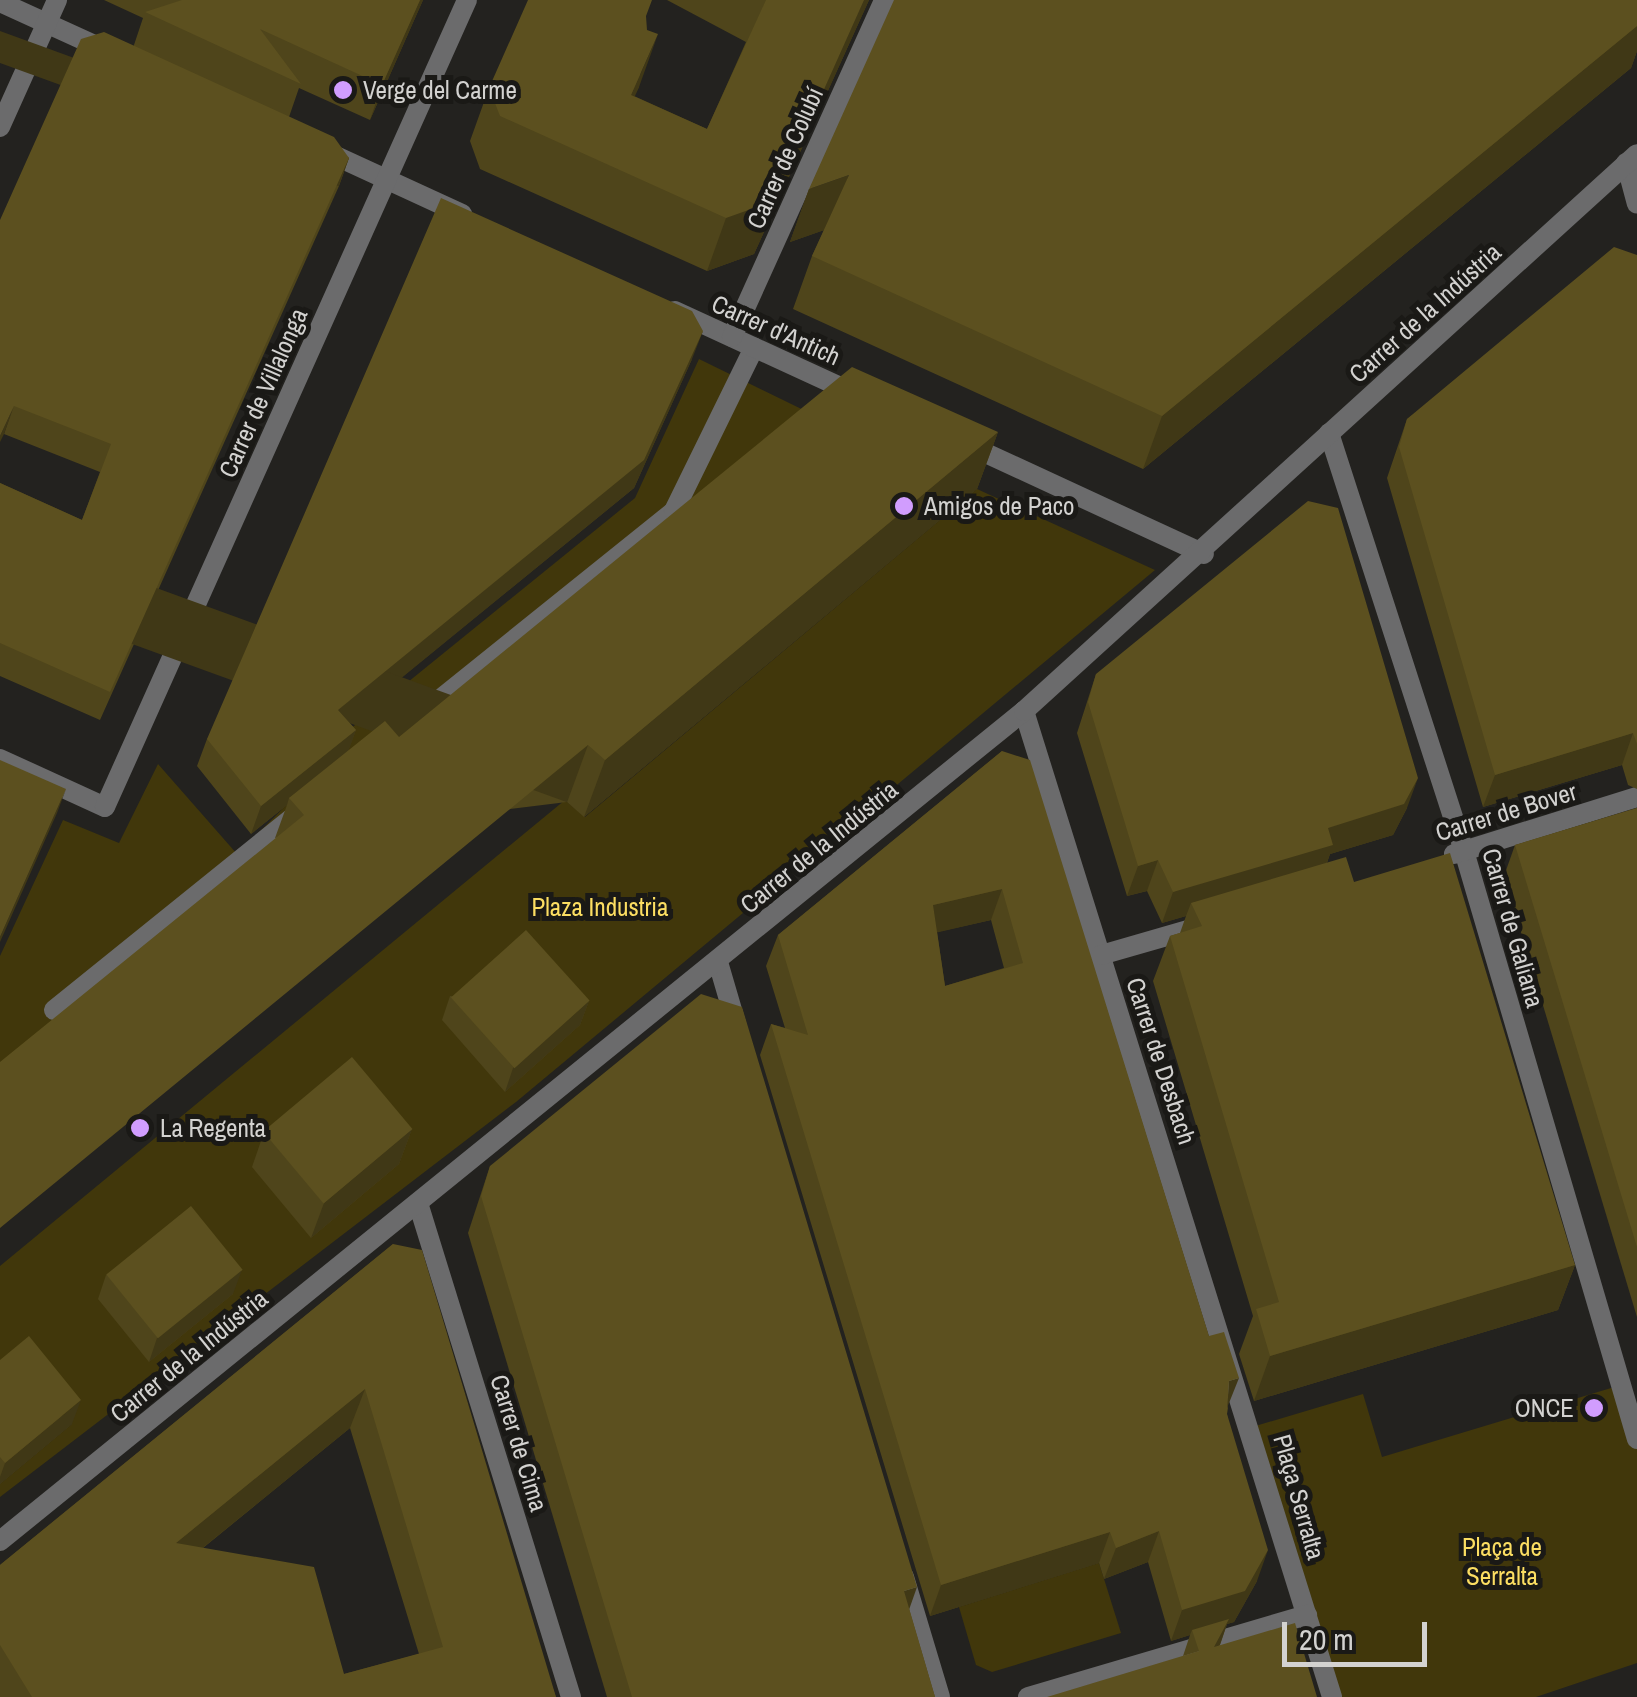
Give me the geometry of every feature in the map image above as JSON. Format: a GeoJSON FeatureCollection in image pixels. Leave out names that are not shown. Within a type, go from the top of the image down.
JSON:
{"type":"FeatureCollection","features":[{"type":"Feature","properties":{"kind":"street"},"geometry":{"type":"LineString","coordinates":[[0,126],[57,0]]}},
{"type":"Feature","properties":{"kind":"street","name":"Carrer de Villalonga"},"geometry":{"type":"LineString","coordinates":[[0,758],[105,807],[467,0]]}},
{"type":"Feature","properties":{"kind":"street","name":"Carrer de Colubí"},"geometry":{"type":"LineString","coordinates":[[732,338],[884,0]]}},
{"type":"Feature","properties":{"kind":"street"},"geometry":{"type":"LineString","coordinates":[[0,2],[118,56]]}},
{"type":"Feature","properties":{"kind":"street"},"geometry":{"type":"LineString","coordinates":[[297,138],[478,221]]}},
{"type":"Feature","properties":{"kind":"street"},"geometry":{"type":"LineString","coordinates":[[1632,159],[1637,204]]}},
{"type":"Feature","properties":{"kind":"street","name":"Carrer de la Indústria"},"geometry":{"type":"LineString","coordinates":[[0,1541],[1024,711],[1204,554],[1329,434],[1632,159]]}},
{"type":"Feature","properties":{"kind":"street","name":"Carrer d'Antich"},"geometry":{"type":"LineString","coordinates":[[659,304],[873,402]]}},
{"type":"Feature","properties":{"kind":"street"},"geometry":{"type":"LineString","coordinates":[[356,768],[674,511],[754,348]]}},
{"type":"Feature","properties":{"kind":"street"},"geometry":{"type":"LineString","coordinates":[[943,434],[1204,554]]}},
{"type":"Feature","properties":{"kind":"street","name":"Carrer de Galiana"},"geometry":{"type":"LineString","coordinates":[[1329,434],[1464,852],[1637,1439]]}},
{"type":"Feature","properties":{"kind":"street","name":"Carrer de Desbach"},"geometry":{"type":"LineString","coordinates":[[1024,711],[1252,1427]]}},
{"type":"Feature","properties":{"kind":"street","name":"Carrer de Bover"},"geometry":{"type":"LineString","coordinates":[[1426,862],[1637,798]]}},
{"type":"Feature","properties":{"kind":"street"},"geometry":{"type":"LineString","coordinates":[[54,1010],[310,804]]}},
{"type":"Feature","properties":{"kind":"street"},"geometry":{"type":"LineString","coordinates":[[1101,955],[1235,917]]}},
{"type":"Feature","properties":{"kind":"street"},"geometry":{"type":"LineString","coordinates":[[718,962],[746,1056]]}},
{"type":"Feature","properties":{"kind":"street","name":"Carrer de Cima"},"geometry":{"type":"LineString","coordinates":[[418,1203],[571,1697]]}},
{"type":"Feature","properties":{"kind":"street","name":"Plaça Serralta"},"geometry":{"type":"LineString","coordinates":[[1252,1427],[1332,1697]]}},
{"type":"Feature","properties":{"kind":"street"},"geometry":{"type":"LineString","coordinates":[[895,1546],[940,1697]]}},
{"type":"Feature","properties":{"kind":"street"},"geometry":{"type":"LineString","coordinates":[[1028,1697],[1307,1614]]}},
{"type":"Feature","properties":{"kind":"green space"},"geometry":{"type":"Polygon","coordinates":[[[699,359],[822,419],[0,1081],[0,956],[63,820],[119,843],[158,764],[237,854],[342,750],[339,738],[635,498],[699,359]]]}},
{"type":"Feature","properties":{"kind":"green space","name":"Plaza Industria"},"geometry":{"type":"Polygon","coordinates":[[[977,489],[1155,570],[516,1102],[0,1497],[0,1484],[72,1424],[0,1377],[0,1266],[565,800],[585,817],[977,489]]]}},
{"type":"Feature","properties":{"kind":"green space","name":"Plaça de Serralta"},"geometry":{"type":"Polygon","coordinates":[[[1621,1385],[1637,1439],[1637,1663],[1536,1697],[1332,1697],[1252,1427],[1363,1394],[1382,1457],[1621,1385]]]}},
{"type":"Feature","properties":{"kind":"green space"},"geometry":{"type":"Polygon","coordinates":[[[1099,1563],[1121,1633],[992,1672],[976,1665],[959,1607],[1099,1563]]]}},
{"type":"Feature","properties":{"kind":"building","name":"Verge del Carme"},"geometry":{"type":"Polygon","coordinates":[[[182,0],[420,0],[382,85],[260,29],[301,84],[145,12],[182,0]]]}},
{"type":"Feature","properties":{"kind":"building"},"geometry":{"type":"Polygon","coordinates":[[[528,0],[652,0],[646,16],[647,30],[658,34],[631,95],[707,129],[766,0],[864,0],[774,201],[726,218],[500,116],[489,88],[528,0]]]}},
{"type":"Feature","properties":{"kind":"building"},"geometry":{"type":"Polygon","coordinates":[[[894,0],[1637,0],[1637,26],[1162,416],[812,256],[849,175],[809,189],[894,0]]]}},
{"type":"Feature","properties":{"kind":"building"},"geometry":{"type":"Polygon","coordinates":[[[104,32],[334,137],[349,158],[110,692],[0,643],[0,483],[82,520],[111,444],[14,406],[0,436],[0,220],[81,39],[104,32]]]}},
{"type":"Feature","properties":{"kind":"building"},"geometry":{"type":"Polygon","coordinates":[[[441,198],[692,311],[703,331],[644,460],[338,710],[356,730],[261,806],[207,739],[441,198]]]}},
{"type":"Feature","properties":{"kind":"building"},"geometry":{"type":"Polygon","coordinates":[[[1614,247],[1637,255],[1637,744],[1633,733],[1495,775],[1399,447],[1407,419],[1614,247]]]}},
{"type":"Feature","properties":{"kind":"building"},"geometry":{"type":"Polygon","coordinates":[[[852,367],[998,432],[605,760],[588,745],[0,1228],[0,1062],[304,815],[289,798],[385,721],[399,737],[852,367]]]}},
{"type":"Feature","properties":{"kind":"building"},"geometry":{"type":"Polygon","coordinates":[[[1308,501],[1338,508],[1418,778],[1404,804],[1328,828],[1333,845],[1173,892],[1158,860],[1138,866],[1088,702],[1096,674],[1308,501]]]}},
{"type":"Feature","properties":{"kind":"building"},"geometry":{"type":"Polygon","coordinates":[[[1002,751],[1030,760],[1209,1336],[1224,1332],[1239,1378],[1229,1381],[1227,1414],[1268,1550],[1245,1591],[1182,1610],[1159,1531],[1116,1548],[1110,1532],[941,1585],[771,1024],[808,1035],[778,935],[1002,751]],[[1002,889],[933,905],[945,986],[1023,963],[1002,889]]]}},
{"type":"Feature","properties":{"kind":"building"},"geometry":{"type":"Polygon","coordinates":[[[0,760],[66,789],[0,937],[0,760]]]}},
{"type":"Feature","properties":{"kind":"building"},"geometry":{"type":"Polygon","coordinates":[[[1637,808],[1637,1247],[1515,845],[1637,808]]]}},
{"type":"Feature","properties":{"kind":"building"},"geometry":{"type":"Polygon","coordinates":[[[1450,853],[1575,1265],[1270,1356],[1256,1309],[1279,1302],[1170,936],[1202,926],[1191,903],[1346,857],[1354,882],[1450,853]]]}},
{"type":"Feature","properties":{"kind":"building"},"geometry":{"type":"Polygon","coordinates":[[[526,930],[590,1001],[515,1068],[451,998],[526,930]]]}},
{"type":"Feature","properties":{"kind":"building"},"geometry":{"type":"Polygon","coordinates":[[[701,994],[742,1007],[917,1587],[904,1591],[935,1697],[632,1697],[481,1196],[490,1166],[701,994]]]}},
{"type":"Feature","properties":{"kind":"building"},"geometry":{"type":"Polygon","coordinates":[[[352,1057],[412,1129],[324,1204],[263,1132],[352,1057]]]}},
{"type":"Feature","properties":{"kind":"building"},"geometry":{"type":"Polygon","coordinates":[[[191,1206],[243,1270],[158,1338],[106,1275],[191,1206]]]}},
{"type":"Feature","properties":{"kind":"building"},"geometry":{"type":"Polygon","coordinates":[[[393,1244],[422,1250],[556,1697],[32,1697],[0,1645],[0,1565],[393,1244]],[[365,1389],[176,1543],[314,1567],[344,1674],[443,1647],[365,1389]]]}},
{"type":"Feature","properties":{"kind":"building"},"geometry":{"type":"Polygon","coordinates":[[[29,1336],[81,1400],[5,1463],[0,1457],[0,1360],[29,1336]]]}},
{"type":"Feature","properties":{"kind":"building"},"geometry":{"type":"Polygon","coordinates":[[[1229,1619],[1214,1647],[1295,1623],[1317,1697],[1047,1697],[1199,1651],[1192,1630],[1229,1619]]]}},
{"type":"Feature","properties":{"kind":"place","name":"Verge del Carme"},"geometry":{"type":"Point","coordinates":[343,90]}},
{"type":"Feature","properties":{"kind":"place","name":"Amigos de Paco"},"geometry":{"type":"Point","coordinates":[904,506]}},
{"type":"Feature","properties":{"kind":"place","name":"La Regenta"},"geometry":{"type":"Point","coordinates":[140,1128]}},
{"type":"Feature","properties":{"kind":"place","name":"ONCE"},"geometry":{"type":"Point","coordinates":[1594,1408]}}]}
